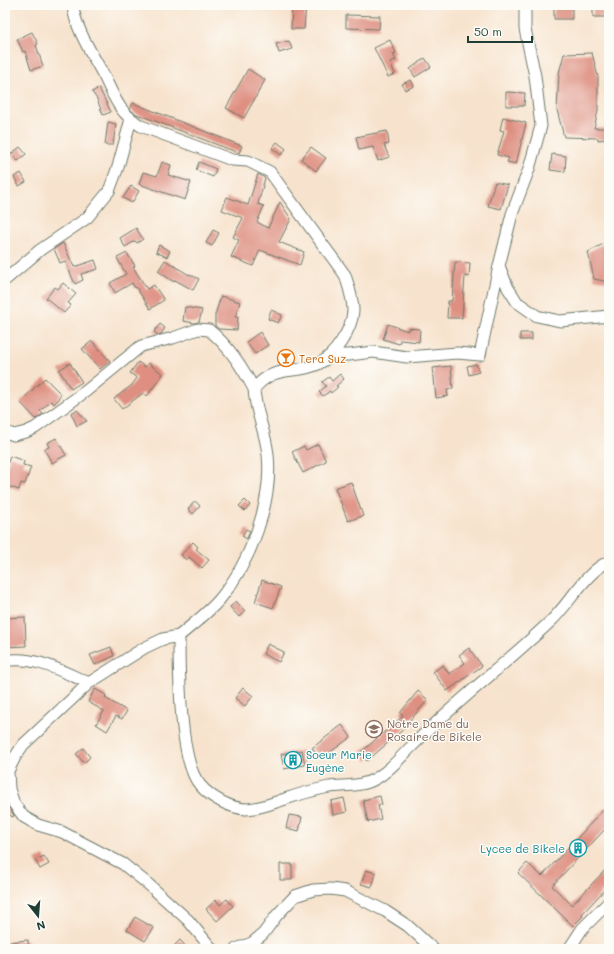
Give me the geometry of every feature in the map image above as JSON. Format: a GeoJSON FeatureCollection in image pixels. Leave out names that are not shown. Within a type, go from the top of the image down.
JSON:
{"type":"FeatureCollection","features":[{"type":"Feature","properties":{"kind":"street"},"geometry":{"type":"LineString","coordinates":[[73,5],[77,21],[89,49],[122,111],[130,119],[140,126],[232,160],[248,161],[270,172],[345,275],[351,293],[353,312],[342,341],[331,355],[319,364],[313,366],[273,374],[264,378],[254,389]]}},
{"type":"Feature","properties":{"kind":"street"},"geometry":{"type":"LineString","coordinates":[[331,355],[349,355],[373,352],[407,357],[457,353],[480,355],[512,214],[529,169],[541,126],[535,76],[525,30],[525,5]]}},
{"type":"Feature","properties":{"kind":"street"},"geometry":{"type":"LineString","coordinates":[[5,280],[40,250],[87,218],[109,192],[118,167],[130,119]]}},
{"type":"Feature","properties":{"kind":"street"},"geometry":{"type":"LineString","coordinates":[[499,266],[508,288],[516,302],[537,316],[560,321],[609,316]]}},
{"type":"Feature","properties":{"kind":"street"},"geometry":{"type":"LineString","coordinates":[[5,432],[14,434],[26,432],[35,428],[86,391],[141,346],[173,338],[198,329],[210,330],[224,344],[235,357],[254,389],[254,399],[268,455],[266,504],[243,563],[227,590],[210,610],[180,636],[163,639],[144,648],[89,682],[23,745],[15,756],[8,771],[9,790],[14,804],[24,817],[38,825],[62,832],[123,864],[188,920],[212,949]]}},
{"type":"Feature","properties":{"kind":"street"},"geometry":{"type":"LineString","coordinates":[[180,636],[179,667],[183,724],[186,750],[192,770],[199,785],[212,796],[228,805],[247,809],[263,806],[312,790],[364,784],[375,779],[395,763],[460,701],[553,620],[594,571],[607,561]]}},
{"type":"Feature","properties":{"kind":"street"},"geometry":{"type":"LineString","coordinates":[[5,661],[24,660],[48,666],[89,682]]}},
{"type":"Feature","properties":{"kind":"street"},"geometry":{"type":"LineString","coordinates":[[236,949],[252,943],[263,934],[277,915],[295,896],[314,890],[332,889],[345,891],[385,911],[408,926],[433,949]]}},
{"type":"Feature","properties":{"kind":"street"},"geometry":{"type":"LineString","coordinates":[[569,949],[582,929],[609,902]]}},
{"type":"Feature","properties":{"kind":"building"},"geometry":{"type":"Polygon","coordinates":[[[292,5],[306,5],[304,29],[291,29],[292,5]]]}},
{"type":"Feature","properties":{"kind":"building"},"geometry":{"type":"Polygon","coordinates":[[[593,5],[609,5],[609,17],[593,17],[593,5]]]}},
{"type":"Feature","properties":{"kind":"building"},"geometry":{"type":"Polygon","coordinates":[[[554,6],[572,6],[572,19],[554,19],[554,6]]]}},
{"type":"Feature","properties":{"kind":"building"},"geometry":{"type":"Polygon","coordinates":[[[346,15],[380,16],[379,29],[346,28],[346,15]]]}},
{"type":"Feature","properties":{"kind":"building"},"geometry":{"type":"Polygon","coordinates":[[[32,32],[38,44],[36,45],[43,66],[31,70],[25,51],[23,52],[17,39],[32,32]]]}},
{"type":"Feature","properties":{"kind":"building"},"geometry":{"type":"Polygon","coordinates":[[[390,40],[396,53],[393,54],[396,60],[390,62],[395,74],[388,77],[374,48],[390,40]]]}},
{"type":"Feature","properties":{"kind":"building"},"geometry":{"type":"Polygon","coordinates":[[[289,41],[292,49],[279,53],[276,44],[289,41]]]}},
{"type":"Feature","properties":{"kind":"building"},"geometry":{"type":"Polygon","coordinates":[[[592,53],[598,77],[598,111],[594,128],[609,128],[609,139],[598,140],[598,138],[564,137],[557,110],[559,73],[564,54],[592,53]]]}},
{"type":"Feature","properties":{"kind":"building"},"geometry":{"type":"Polygon","coordinates":[[[425,58],[431,67],[415,77],[410,69],[425,58]]]}},
{"type":"Feature","properties":{"kind":"building"},"geometry":{"type":"Polygon","coordinates":[[[248,69],[265,80],[244,118],[226,108],[248,69]]]}},
{"type":"Feature","properties":{"kind":"building"},"geometry":{"type":"Polygon","coordinates":[[[411,80],[414,86],[405,90],[402,84],[411,80]]]}},
{"type":"Feature","properties":{"kind":"building"},"geometry":{"type":"Polygon","coordinates":[[[99,88],[111,112],[103,115],[97,99],[92,92],[99,88]]]}},
{"type":"Feature","properties":{"kind":"building"},"geometry":{"type":"Polygon","coordinates":[[[506,92],[525,93],[524,106],[506,106],[506,92]]]}},
{"type":"Feature","properties":{"kind":"building"},"geometry":{"type":"Polygon","coordinates":[[[133,103],[242,146],[239,153],[134,113],[130,109],[133,103]]]}},
{"type":"Feature","properties":{"kind":"building"},"geometry":{"type":"Polygon","coordinates":[[[503,117],[526,123],[516,164],[507,162],[509,158],[497,155],[504,131],[500,130],[503,117]]]}},
{"type":"Feature","properties":{"kind":"building"},"geometry":{"type":"Polygon","coordinates":[[[108,122],[116,124],[113,145],[105,145],[108,122]]]}},
{"type":"Feature","properties":{"kind":"building"},"geometry":{"type":"Polygon","coordinates":[[[387,131],[389,144],[384,145],[389,157],[378,161],[373,147],[359,150],[356,137],[387,131]]]}},
{"type":"Feature","properties":{"kind":"building"},"geometry":{"type":"Polygon","coordinates":[[[277,142],[286,149],[281,155],[272,148],[277,142]]]}},
{"type":"Feature","properties":{"kind":"building"},"geometry":{"type":"Polygon","coordinates":[[[20,147],[26,154],[18,161],[11,154],[20,147]]]}},
{"type":"Feature","properties":{"kind":"building"},"geometry":{"type":"Polygon","coordinates":[[[311,147],[326,158],[316,171],[301,159],[311,147]]]}},
{"type":"Feature","properties":{"kind":"building"},"geometry":{"type":"Polygon","coordinates":[[[552,154],[566,156],[565,172],[550,170],[552,154]]]}},
{"type":"Feature","properties":{"kind":"building"},"geometry":{"type":"Polygon","coordinates":[[[162,162],[171,165],[168,175],[191,182],[185,200],[139,184],[143,172],[157,176],[162,162]]]}},
{"type":"Feature","properties":{"kind":"building"},"geometry":{"type":"Polygon","coordinates":[[[199,162],[216,169],[213,177],[196,170],[199,162]]]}},
{"type":"Feature","properties":{"kind":"building"},"geometry":{"type":"Polygon","coordinates":[[[21,173],[26,182],[19,186],[14,177],[21,173]]]}},
{"type":"Feature","properties":{"kind":"building"},"geometry":{"type":"Polygon","coordinates":[[[258,174],[265,178],[258,204],[264,206],[257,222],[268,228],[280,202],[291,219],[279,242],[304,252],[300,265],[260,250],[253,266],[231,257],[239,240],[233,237],[243,218],[222,210],[227,197],[248,205],[258,174]]]}},
{"type":"Feature","properties":{"kind":"building"},"geometry":{"type":"Polygon","coordinates":[[[495,182],[508,185],[501,209],[488,206],[495,182]]]}},
{"type":"Feature","properties":{"kind":"building"},"geometry":{"type":"Polygon","coordinates":[[[131,186],[139,191],[132,203],[123,198],[131,186]]]}},
{"type":"Feature","properties":{"kind":"building"},"geometry":{"type":"Polygon","coordinates":[[[136,228],[143,239],[137,243],[135,241],[125,247],[120,238],[136,228]]]}},
{"type":"Feature","properties":{"kind":"building"},"geometry":{"type":"Polygon","coordinates":[[[213,230],[219,233],[212,246],[206,243],[213,230]]]}},
{"type":"Feature","properties":{"kind":"building"},"geometry":{"type":"Polygon","coordinates":[[[609,241],[609,282],[594,279],[588,252],[609,241]]]}},
{"type":"Feature","properties":{"kind":"building"},"geometry":{"type":"Polygon","coordinates":[[[63,243],[74,267],[95,260],[98,269],[81,274],[83,280],[75,284],[65,261],[60,263],[54,249],[63,243]]]}},
{"type":"Feature","properties":{"kind":"building"},"geometry":{"type":"Polygon","coordinates":[[[159,245],[170,251],[167,257],[156,252],[159,245]]]}},
{"type":"Feature","properties":{"kind":"building"},"geometry":{"type":"Polygon","coordinates":[[[127,253],[135,266],[133,267],[147,289],[154,285],[164,300],[150,309],[132,283],[115,293],[110,283],[126,274],[117,258],[127,253]]]}},
{"type":"Feature","properties":{"kind":"building"},"geometry":{"type":"Polygon","coordinates":[[[165,260],[189,275],[199,279],[193,290],[175,280],[174,282],[158,271],[165,260]]]}},
{"type":"Feature","properties":{"kind":"building"},"geometry":{"type":"Polygon","coordinates":[[[455,262],[470,263],[469,277],[465,276],[462,318],[447,318],[448,301],[452,301],[455,262]]]}},
{"type":"Feature","properties":{"kind":"building"},"geometry":{"type":"Polygon","coordinates":[[[63,283],[76,294],[68,303],[71,305],[64,313],[46,298],[55,287],[58,289],[63,283]]]}},
{"type":"Feature","properties":{"kind":"building"},"geometry":{"type":"Polygon","coordinates":[[[221,296],[240,302],[235,317],[238,317],[237,330],[219,329],[215,326],[215,315],[221,296]]]}},
{"type":"Feature","properties":{"kind":"building"},"geometry":{"type":"Polygon","coordinates":[[[185,307],[202,310],[199,322],[194,323],[183,321],[185,307]]]}},
{"type":"Feature","properties":{"kind":"building"},"geometry":{"type":"Polygon","coordinates":[[[271,310],[282,315],[278,323],[268,319],[271,310]]]}},
{"type":"Feature","properties":{"kind":"building"},"geometry":{"type":"Polygon","coordinates":[[[160,324],[165,328],[161,334],[158,335],[154,332],[160,324]]]}},
{"type":"Feature","properties":{"kind":"building"},"geometry":{"type":"Polygon","coordinates":[[[388,324],[408,331],[408,328],[420,329],[419,342],[400,340],[399,344],[383,339],[388,324]]]}},
{"type":"Feature","properties":{"kind":"building"},"geometry":{"type":"Polygon","coordinates":[[[260,332],[268,345],[255,354],[246,342],[260,332]]]}},
{"type":"Feature","properties":{"kind":"building"},"geometry":{"type":"Polygon","coordinates":[[[520,333],[532,333],[532,340],[520,340],[520,333]]]}},
{"type":"Feature","properties":{"kind":"building"},"geometry":{"type":"Polygon","coordinates":[[[92,341],[110,361],[100,369],[82,349],[92,341]]]}},
{"type":"Feature","properties":{"kind":"building"},"geometry":{"type":"Polygon","coordinates":[[[291,353],[292,363],[280,364],[279,354],[291,353]]]}},
{"type":"Feature","properties":{"kind":"building"},"geometry":{"type":"Polygon","coordinates":[[[138,362],[145,367],[148,363],[163,374],[147,396],[143,393],[122,409],[114,399],[132,385],[137,378],[130,373],[138,362]]]}},
{"type":"Feature","properties":{"kind":"building"},"geometry":{"type":"Polygon","coordinates":[[[70,363],[82,382],[71,389],[59,370],[70,363]]]}},
{"type":"Feature","properties":{"kind":"building"},"geometry":{"type":"Polygon","coordinates":[[[476,364],[479,372],[469,375],[467,366],[476,364]]]}},
{"type":"Feature","properties":{"kind":"building"},"geometry":{"type":"Polygon","coordinates":[[[451,366],[453,389],[447,390],[448,396],[436,398],[433,368],[451,366]]]}},
{"type":"Feature","properties":{"kind":"building"},"geometry":{"type":"Polygon","coordinates":[[[340,374],[344,379],[336,386],[338,387],[331,393],[330,391],[323,396],[319,392],[326,386],[322,382],[329,377],[332,381],[340,374]]]}},
{"type":"Feature","properties":{"kind":"building"},"geometry":{"type":"Polygon","coordinates":[[[45,378],[61,394],[58,398],[59,399],[54,404],[51,401],[40,411],[43,414],[36,419],[20,402],[45,378]]]}},
{"type":"Feature","properties":{"kind":"building"},"geometry":{"type":"Polygon","coordinates":[[[77,410],[87,421],[77,426],[71,413],[77,410]]]}},
{"type":"Feature","properties":{"kind":"building"},"geometry":{"type":"Polygon","coordinates":[[[56,438],[66,455],[52,463],[44,449],[49,447],[47,443],[56,438]]]}},
{"type":"Feature","properties":{"kind":"building"},"geometry":{"type":"Polygon","coordinates":[[[318,444],[326,461],[303,473],[292,452],[304,446],[306,450],[318,444]]]}},
{"type":"Feature","properties":{"kind":"building"},"geometry":{"type":"Polygon","coordinates":[[[10,456],[24,461],[23,465],[31,467],[25,484],[21,483],[19,490],[5,485],[5,471],[10,456]]]}},
{"type":"Feature","properties":{"kind":"building"},"geometry":{"type":"Polygon","coordinates":[[[351,482],[363,516],[348,521],[335,488],[351,482]]]}},
{"type":"Feature","properties":{"kind":"building"},"geometry":{"type":"Polygon","coordinates":[[[245,500],[250,505],[245,511],[239,506],[245,500]]]}},
{"type":"Feature","properties":{"kind":"building"},"geometry":{"type":"Polygon","coordinates":[[[195,501],[200,506],[193,514],[188,509],[195,501]]]}},
{"type":"Feature","properties":{"kind":"building"},"geometry":{"type":"Polygon","coordinates":[[[246,529],[250,531],[247,539],[242,536],[246,529]]]}},
{"type":"Feature","properties":{"kind":"building"},"geometry":{"type":"Polygon","coordinates":[[[193,542],[198,547],[196,549],[209,560],[202,568],[189,557],[186,560],[181,555],[193,542]]]}},
{"type":"Feature","properties":{"kind":"building"},"geometry":{"type":"Polygon","coordinates":[[[262,580],[281,587],[273,608],[255,602],[262,580]]]}},
{"type":"Feature","properties":{"kind":"building"},"geometry":{"type":"Polygon","coordinates":[[[236,601],[245,611],[239,617],[230,607],[236,601]]]}},
{"type":"Feature","properties":{"kind":"building"},"geometry":{"type":"Polygon","coordinates":[[[25,617],[26,646],[5,647],[5,618],[25,617]]]}},
{"type":"Feature","properties":{"kind":"building"},"geometry":{"type":"Polygon","coordinates":[[[268,644],[284,652],[279,662],[263,654],[268,644]]]}},
{"type":"Feature","properties":{"kind":"building"},"geometry":{"type":"Polygon","coordinates":[[[111,647],[114,656],[95,665],[90,655],[111,647]]]}},
{"type":"Feature","properties":{"kind":"building"},"geometry":{"type":"Polygon","coordinates":[[[469,648],[482,666],[447,691],[433,672],[443,665],[449,674],[465,663],[459,655],[469,648]]]}},
{"type":"Feature","properties":{"kind":"building"},"geometry":{"type":"Polygon","coordinates":[[[243,688],[253,696],[245,706],[235,698],[243,688]]]}},
{"type":"Feature","properties":{"kind":"building"},"geometry":{"type":"Polygon","coordinates":[[[95,689],[106,695],[105,698],[127,711],[122,719],[116,716],[107,731],[96,724],[104,711],[88,702],[95,689]]]}},
{"type":"Feature","properties":{"kind":"building"},"geometry":{"type":"Polygon","coordinates":[[[418,691],[428,700],[404,727],[405,728],[367,761],[360,753],[403,716],[400,713],[418,691]]]}},
{"type":"Feature","properties":{"kind":"building"},"geometry":{"type":"Polygon","coordinates":[[[342,725],[351,737],[321,759],[312,748],[342,725]]]}},
{"type":"Feature","properties":{"kind":"building"},"geometry":{"type":"Polygon","coordinates":[[[83,748],[90,757],[84,763],[76,754],[83,748]]]}},
{"type":"Feature","properties":{"kind":"building","name":"Soeur Marie Eugène"},"geometry":{"type":"Polygon","coordinates":[[[302,750],[305,765],[284,769],[281,754],[302,750]]]}},
{"type":"Feature","properties":{"kind":"building"},"geometry":{"type":"Polygon","coordinates":[[[380,796],[382,805],[378,806],[381,819],[368,822],[363,800],[380,796]]]}},
{"type":"Feature","properties":{"kind":"building"},"geometry":{"type":"Polygon","coordinates":[[[344,798],[347,812],[333,815],[331,801],[344,798]]]}},
{"type":"Feature","properties":{"kind":"building"},"geometry":{"type":"Polygon","coordinates":[[[5,804],[14,815],[13,817],[5,813],[5,804]]]}},
{"type":"Feature","properties":{"kind":"building"},"geometry":{"type":"Polygon","coordinates":[[[605,808],[609,812],[609,825],[552,886],[572,905],[609,866],[609,885],[573,926],[518,873],[527,863],[542,876],[605,808]]]}},
{"type":"Feature","properties":{"kind":"building"},"geometry":{"type":"Polygon","coordinates":[[[289,815],[302,817],[299,831],[286,828],[289,815]]]}},
{"type":"Feature","properties":{"kind":"building"},"geometry":{"type":"Polygon","coordinates":[[[44,856],[49,864],[40,869],[35,860],[44,856]]]}},
{"type":"Feature","properties":{"kind":"building"},"geometry":{"type":"Polygon","coordinates":[[[280,864],[292,864],[292,880],[280,880],[280,864]]]}},
{"type":"Feature","properties":{"kind":"building"},"geometry":{"type":"Polygon","coordinates":[[[366,870],[376,873],[372,887],[361,884],[366,870]]]}},
{"type":"Feature","properties":{"kind":"building"},"geometry":{"type":"Polygon","coordinates":[[[227,899],[233,906],[217,921],[206,909],[216,900],[220,905],[227,899]]]}},
{"type":"Feature","properties":{"kind":"building"},"geometry":{"type":"Polygon","coordinates":[[[135,917],[154,928],[145,941],[127,930],[135,917]]]}},
{"type":"Feature","properties":{"kind":"building"},"geometry":{"type":"Polygon","coordinates":[[[28,940],[29,949],[9,949],[9,942],[28,940]]]}},
{"type":"Feature","properties":{"kind":"building"},"geometry":{"type":"Polygon","coordinates":[[[180,940],[188,949],[171,949],[180,940]]]}},
{"type":"Feature","properties":{"kind":"place","name":"Tera Suz"},"geometry":{"type":"Point","coordinates":[286,358]}},
{"type":"Feature","properties":{"kind":"place","name":"Notre Dame du Rosaire de Bikele"},"geometry":{"type":"Point","coordinates":[374,729]}},
{"type":"Feature","properties":{"kind":"place","name":"Soeur Marie Eugène"},"geometry":{"type":"Point","coordinates":[293,760]}},
{"type":"Feature","properties":{"kind":"place","name":"Lycee de Bikele"},"geometry":{"type":"Point","coordinates":[578,848]}}]}
